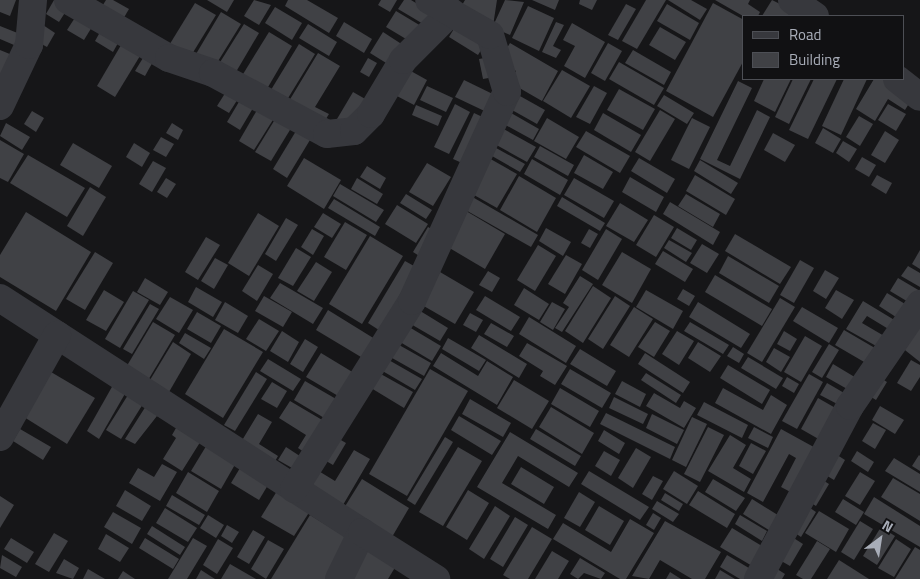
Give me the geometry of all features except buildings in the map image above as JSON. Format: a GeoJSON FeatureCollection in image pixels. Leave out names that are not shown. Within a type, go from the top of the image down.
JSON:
{"type":"FeatureCollection","features":[{"type":"Feature","properties":{"kind":"street"},"geometry":{"type":"LineString","coordinates":[[0,106],[29,45],[33,0]]}},
{"type":"Feature","properties":{"kind":"street"},"geometry":{"type":"LineString","coordinates":[[68,0],[169,58],[213,74],[328,134],[354,131],[371,114],[403,60],[440,6],[490,35],[507,92],[412,301],[294,489]]}},
{"type":"Feature","properties":{"kind":"street"},"geometry":{"type":"LineString","coordinates":[[792,0],[814,15]]}},
{"type":"Feature","properties":{"kind":"street"},"geometry":{"type":"LineString","coordinates":[[898,80],[920,96]]}},
{"type":"Feature","properties":{"kind":"street"},"geometry":{"type":"LineString","coordinates":[[0,298],[436,579]]}},
{"type":"Feature","properties":{"kind":"street"},"geometry":{"type":"LineString","coordinates":[[758,579],[850,406],[920,304]]}},
{"type":"Feature","properties":{"kind":"street"},"geometry":{"type":"LineString","coordinates":[[0,437],[57,336]]}},
{"type":"Feature","properties":{"kind":"street"},"geometry":{"type":"LineString","coordinates":[[339,579],[362,532]]}}]}
